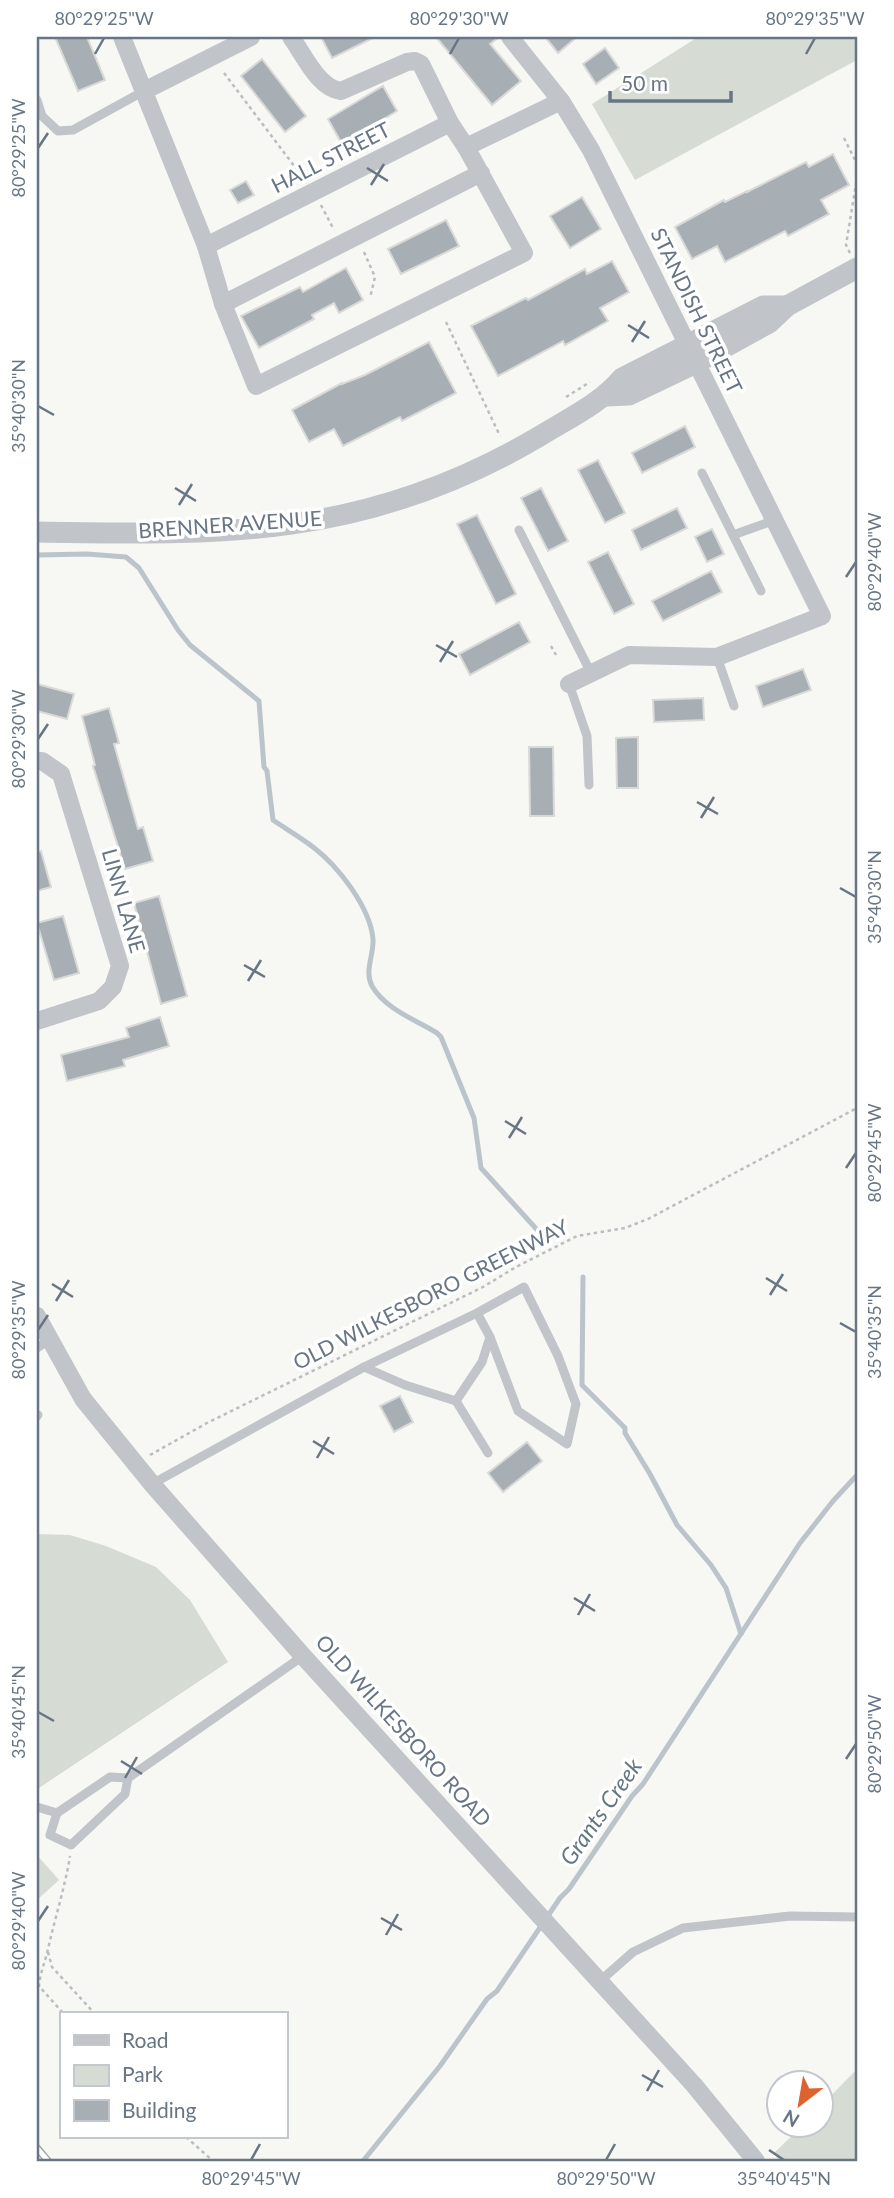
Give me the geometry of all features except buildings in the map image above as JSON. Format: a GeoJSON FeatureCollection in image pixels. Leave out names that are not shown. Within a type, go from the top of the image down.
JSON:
{"type":"FeatureCollection","features":[{"type":"Feature","properties":{"kind":"street"},"geometry":{"type":"LineString","coordinates":[[122,37],[206,246],[223,304],[256,386],[524,253],[481,173],[450,123],[421,64],[415,61],[399,64],[341,91],[335,90],[328,88],[323,82],[291,37]]}},
{"type":"Feature","properties":{"kind":"street"},"geometry":{"type":"LineString","coordinates":[[144,91],[251,37]]}},
{"type":"Feature","properties":{"kind":"street","name":"STANDISH STREET"},"geometry":{"type":"LineString","coordinates":[[510,37],[561,101],[591,150],[822,616],[717,657]]}},
{"type":"Feature","properties":{"kind":"street"},"geometry":{"type":"LineString","coordinates":[[466,147],[561,101]]}},
{"type":"Feature","properties":{"kind":"street","name":"HALL STREET"},"geometry":{"type":"LineString","coordinates":[[206,246],[450,123]]}},
{"type":"Feature","properties":{"kind":"street"},"geometry":{"type":"LineString","coordinates":[[223,304],[481,173]]}},
{"type":"Feature","properties":{"kind":"street","name":"BRENNER AVENUE"},"geometry":{"type":"LineString","coordinates":[[37,531],[149,533],[288,525],[386,504],[459,478],[526,444],[602,387],[629,395],[692,354],[769,323],[787,306],[854,261]]}},
{"type":"Feature","properties":{"kind":"street"},"geometry":{"type":"LineString","coordinates":[[569,684],[629,655],[717,657]]}},
{"type":"Feature","properties":{"kind":"street","name":"LINN LANE"},"geometry":{"type":"LineString","coordinates":[[37,761],[42,761],[61,774],[120,965],[113,987],[99,1000],[37,1021]]}},
{"type":"Feature","properties":{"kind":"street","name":"OLD WILKESBORO ROAD"},"geometry":{"type":"LineString","coordinates":[[37,1316],[43,1344],[134,1463],[303,1656],[694,2085],[756,2161]]}},
{"type":"Feature","properties":{"kind":"lane"},"geometry":{"type":"LineString","coordinates":[[37,100],[42,116],[58,131],[73,130],[144,91]]}},
{"type":"Feature","properties":{"kind":"lane"},"geometry":{"type":"LineString","coordinates":[[702,473],[761,591]]}},
{"type":"Feature","properties":{"kind":"lane"},"geometry":{"type":"LineString","coordinates":[[733,535],[775,520]]}},
{"type":"Feature","properties":{"kind":"lane"},"geometry":{"type":"LineString","coordinates":[[519,530],[591,673]]}},
{"type":"Feature","properties":{"kind":"lane"},"geometry":{"type":"LineString","coordinates":[[717,657],[734,706]]}},
{"type":"Feature","properties":{"kind":"lane"},"geometry":{"type":"LineString","coordinates":[[569,684],[587,736],[589,785]]}},
{"type":"Feature","properties":{"kind":"lane"},"geometry":{"type":"LineString","coordinates":[[152,1484],[364,1367],[477,1313],[524,1287],[558,1356],[576,1404],[567,1444],[518,1411],[490,1337],[477,1313]]}},
{"type":"Feature","properties":{"kind":"lane"},"geometry":{"type":"LineString","coordinates":[[456,1401],[482,1362],[490,1337]]}},
{"type":"Feature","properties":{"kind":"lane"},"geometry":{"type":"LineString","coordinates":[[364,1367],[405,1385],[456,1401],[488,1453]]}},
{"type":"Feature","properties":{"kind":"lane"},"geometry":{"type":"LineString","coordinates":[[128,1778],[125,1794],[71,1845],[50,1835],[57,1813],[110,1777],[128,1778],[303,1656]]}},
{"type":"Feature","properties":{"kind":"lane"},"geometry":{"type":"LineString","coordinates":[[37,1807],[57,1813]]}},
{"type":"Feature","properties":{"kind":"lane"},"geometry":{"type":"LineString","coordinates":[[600,1981],[634,1952],[683,1928],[790,1916],[857,1917]]}},
{"type":"Feature","properties":{"kind":"path"},"geometry":{"type":"LineString","coordinates":[[224,73],[308,184]]}},
{"type":"Feature","properties":{"kind":"path"},"geometry":{"type":"LineString","coordinates":[[844,138],[857,164]]}},
{"type":"Feature","properties":{"kind":"path"},"geometry":{"type":"LineString","coordinates":[[854,261],[846,245],[857,178]]}},
{"type":"Feature","properties":{"kind":"path"},"geometry":{"type":"LineString","coordinates":[[320,203],[336,233]]}},
{"type":"Feature","properties":{"kind":"path"},"geometry":{"type":"LineString","coordinates":[[364,252],[376,277],[370,298]]}},
{"type":"Feature","properties":{"kind":"path"},"geometry":{"type":"LineString","coordinates":[[446,322],[502,439]]}},
{"type":"Feature","properties":{"kind":"path"},"geometry":{"type":"LineString","coordinates":[[557,403],[602,387]]}},
{"type":"Feature","properties":{"kind":"path"},"geometry":{"type":"LineString","coordinates":[[551,646],[556,655]]}},
{"type":"Feature","properties":{"kind":"path","name":"OLD WILKESBORO GREENWAY"},"geometry":{"type":"LineString","coordinates":[[134,1463],[208,1423],[483,1287],[577,1236],[625,1228],[648,1219],[857,1108]]}},
{"type":"Feature","properties":{"kind":"path"},"geometry":{"type":"LineString","coordinates":[[62,2012],[38,1986],[65,1884],[71,1845]]}},
{"type":"Feature","properties":{"kind":"path"},"geometry":{"type":"LineString","coordinates":[[48,1952],[52,1967],[93,2012]]}},
{"type":"Feature","properties":{"kind":"path"},"geometry":{"type":"LineString","coordinates":[[187,2138],[213,2161]]}},
{"type":"Feature","properties":{"kind":"green space"},"geometry":{"type":"Polygon","coordinates":[[[698,37],[857,37],[857,60],[635,180],[592,104],[698,37]]]}},
{"type":"Feature","properties":{"kind":"green space"},"geometry":{"type":"Polygon","coordinates":[[[37,1534],[70,1535],[106,1546],[156,1567],[190,1600],[228,1662],[39,1788],[37,1788],[37,1534]]]}},
{"type":"Feature","properties":{"kind":"green space"},"geometry":{"type":"Polygon","coordinates":[[[37,1855],[59,1880],[37,1900],[37,1855]]]}},
{"type":"Feature","properties":{"kind":"green space"},"geometry":{"type":"Polygon","coordinates":[[[857,2069],[857,2161],[779,2161],[774,2153],[790,2138],[834,2138],[834,2093],[857,2069]]]}},
{"type":"Feature","properties":{"kind":"waterway"},"geometry":{"type":"LineString","coordinates":[[37,555],[87,554],[126,557],[139,568],[190,645],[259,701],[264,767],[267,771],[273,820],[323,855],[351,888],[371,927],[373,945],[369,975],[372,986],[393,1008],[441,1037],[474,1118],[481,1168],[540,1233]]}},
{"type":"Feature","properties":{"kind":"waterway"},"geometry":{"type":"LineString","coordinates":[[583,1277],[582,1385],[625,1428],[625,1433],[677,1525],[711,1565],[726,1588],[741,1634]]}},
{"type":"Feature","properties":{"kind":"waterway","name":"Grants Creek"},"geometry":{"type":"LineString","coordinates":[[363,2161],[440,2066],[487,1999],[497,1991],[560,1898],[643,1784],[800,1543],[857,1475]]}},
{"type":"Feature","properties":{"kind":"railway"},"geometry":{"type":"LineString","coordinates":[[37,2148],[48,2161]]}}]}
